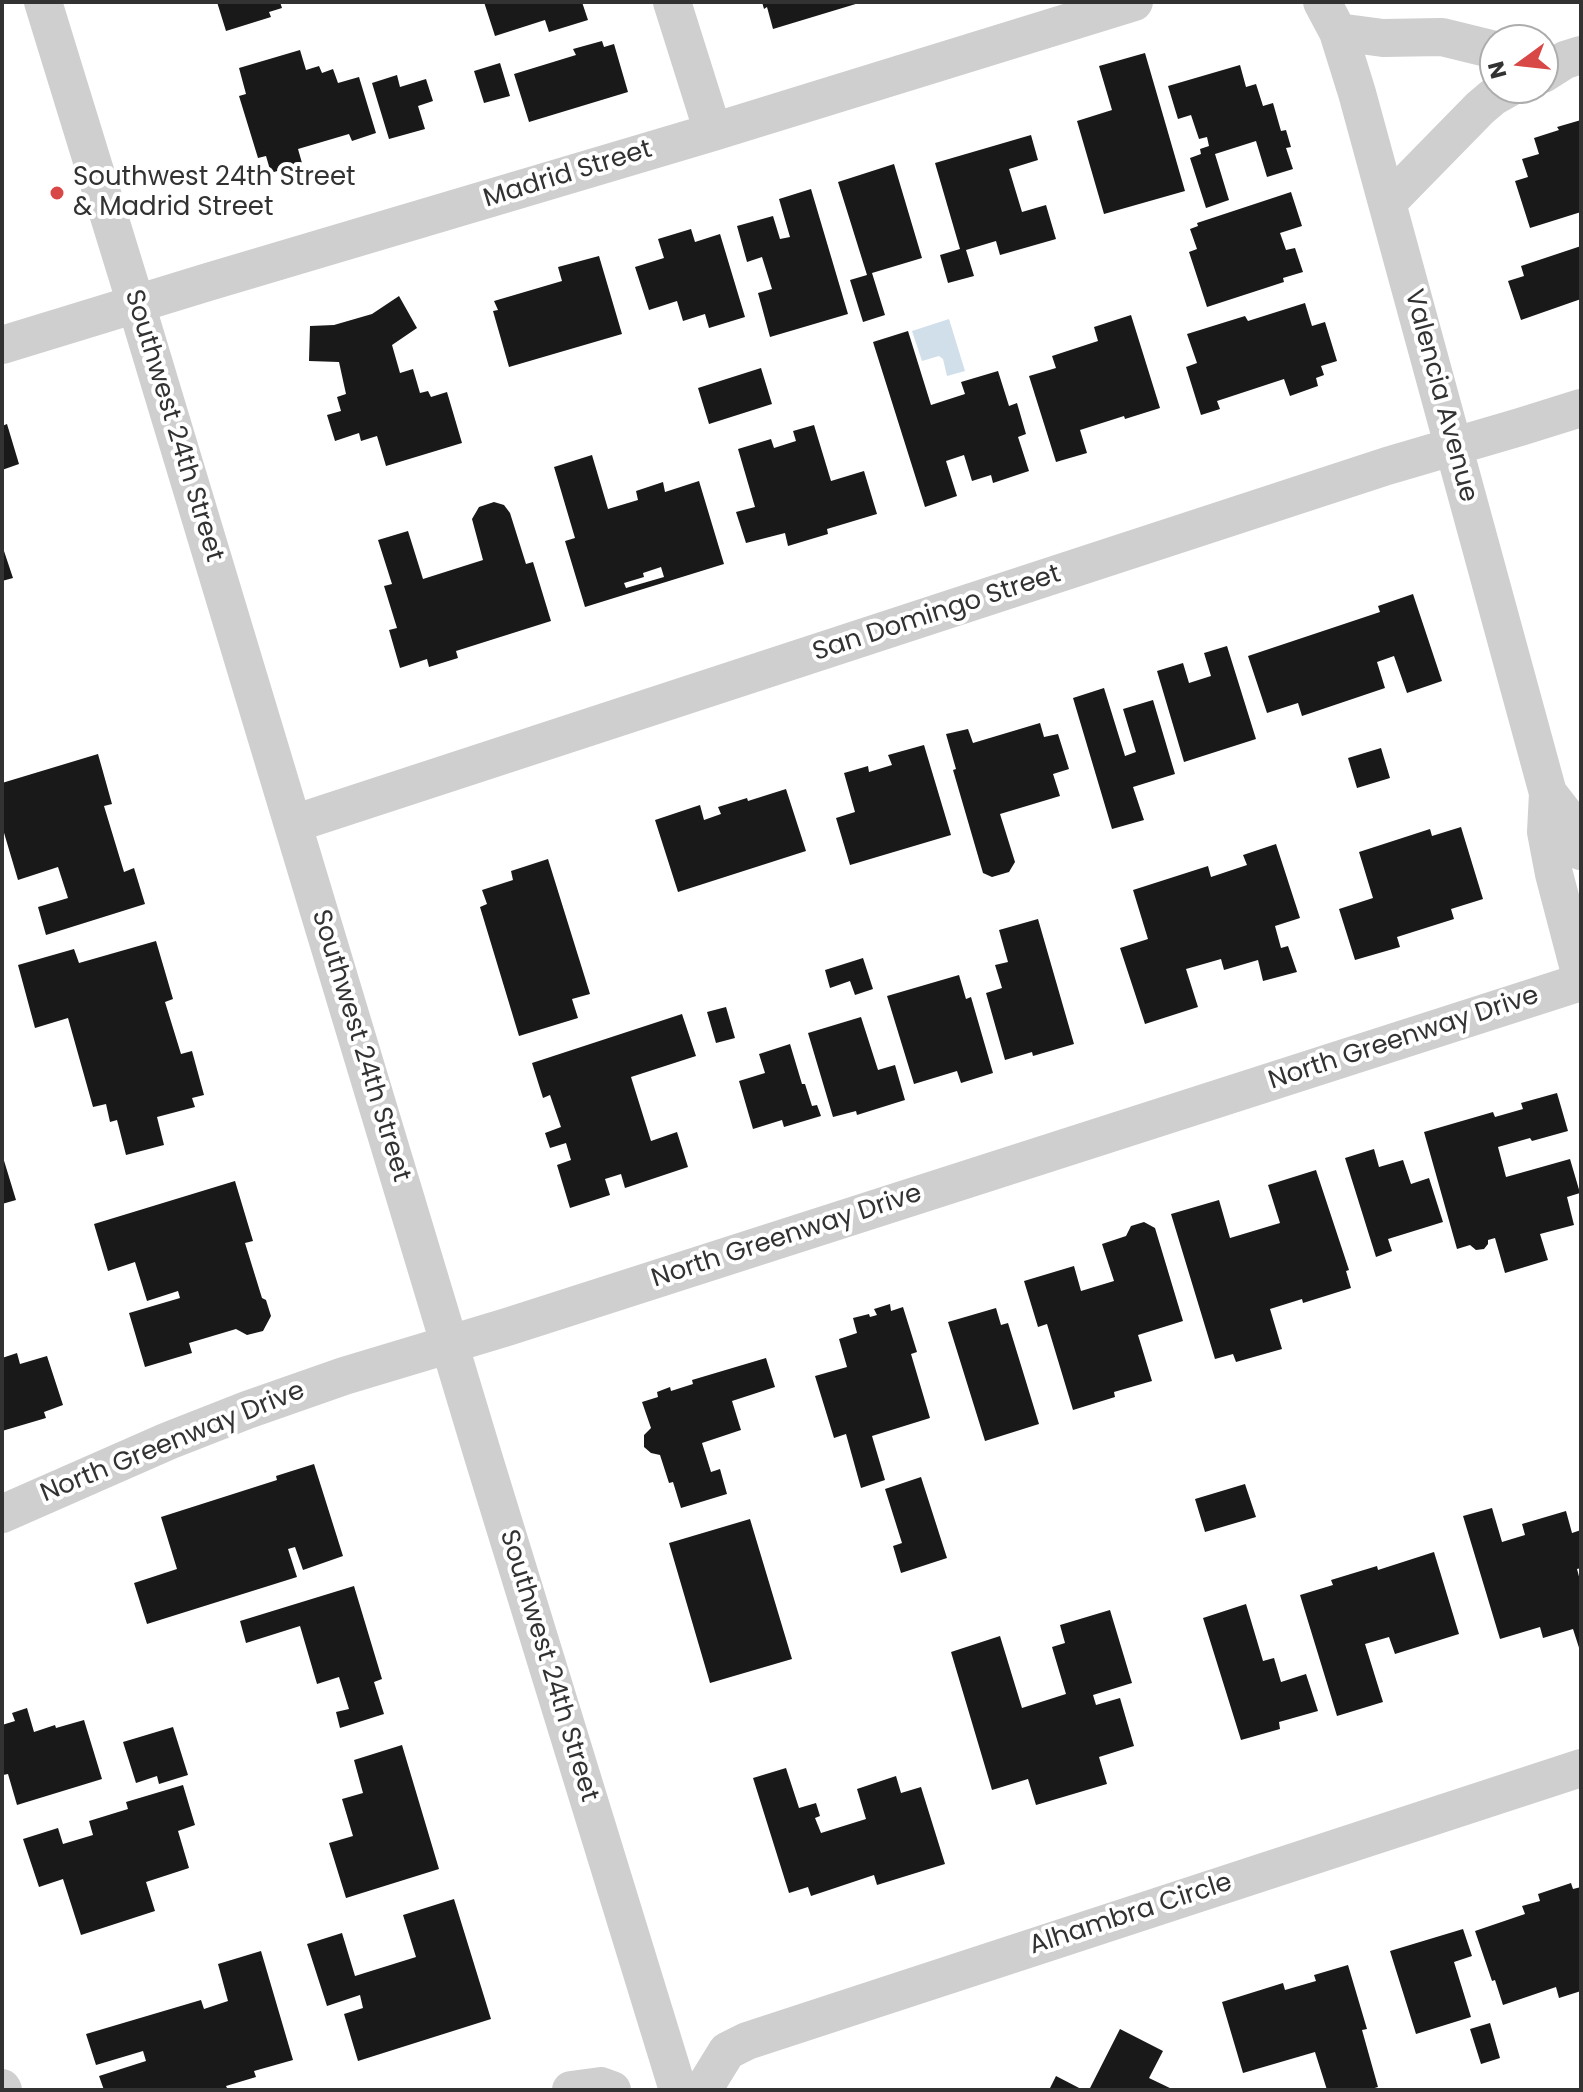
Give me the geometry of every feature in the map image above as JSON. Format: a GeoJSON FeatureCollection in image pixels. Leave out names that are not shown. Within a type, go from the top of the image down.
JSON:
{"type":"FeatureCollection","features":[{"type":"Feature","properties":{"kind":"street","name":"Southwest 24th Street"},"geometry":{"type":"LineString","coordinates":[[43,2],[678,2090]]}},
{"type":"Feature","properties":{"kind":"street"},"geometry":{"type":"LineString","coordinates":[[672,2],[713,132]]}},
{"type":"Feature","properties":{"kind":"street","name":"Madrid Street"},"geometry":{"type":"LineString","coordinates":[[2,345],[1134,2]]}},
{"type":"Feature","properties":{"kind":"street"},"geometry":{"type":"LineString","coordinates":[[1330,17],[1383,38],[1442,37],[1479,46]]}},
{"type":"Feature","properties":{"kind":"street","name":"Valencia Avenue"},"geometry":{"type":"LineString","coordinates":[[1330,17],[1357,93],[1388,202],[1548,793],[1546,832],[1581,980]]}},
{"type":"Feature","properties":{"kind":"street"},"geometry":{"type":"LineString","coordinates":[[1388,202],[1485,104]]}},
{"type":"Feature","properties":{"kind":"street","name":"San Domingo Street"},"geometry":{"type":"LineString","coordinates":[[293,824],[1372,470],[1581,408]]}},
{"type":"Feature","properties":{"kind":"street","name":"Valencia Avenue"},"geometry":{"type":"LineString","coordinates":[[1548,793],[1569,820],[1581,851]]}},
{"type":"Feature","properties":{"kind":"street","name":"North Greenway Drive"},"geometry":{"type":"LineString","coordinates":[[2,1514],[135,1454],[344,1376],[450,1345],[1581,980]]}},
{"type":"Feature","properties":{"kind":"street","name":"Alhambra Circle"},"geometry":{"type":"LineString","coordinates":[[703,2090],[727,2051],[747,2041],[1581,1768]]}},
{"type":"Feature","properties":{"kind":"street"},"geometry":{"type":"LineString","coordinates":[[571,2090],[601,2086],[612,2090]]}},
{"type":"Feature","properties":{"kind":"shaded area"},"geometry":{"type":"Polygon","coordinates":[[[949,319],[965,371],[947,376],[943,359],[939,356],[922,361],[912,331],[949,319]]]}},
{"type":"Feature","properties":{"kind":"building"},"geometry":{"type":"Polygon","coordinates":[[[217,2],[280,2],[282,8],[269,12],[271,17],[226,31],[217,2]]]}},
{"type":"Feature","properties":{"kind":"building"},"geometry":{"type":"Polygon","coordinates":[[[484,2],[582,2],[588,20],[549,32],[545,20],[495,36],[484,2]]]}},
{"type":"Feature","properties":{"kind":"building"},"geometry":{"type":"Polygon","coordinates":[[[762,2],[859,3],[773,29],[767,7],[764,9],[762,2]]]}},
{"type":"Feature","properties":{"kind":"building"},"geometry":{"type":"Polygon","coordinates":[[[602,41],[604,47],[614,44],[628,92],[529,122],[514,74],[576,55],[573,49],[602,41]]]}},
{"type":"Feature","properties":{"kind":"building"},"geometry":{"type":"Polygon","coordinates":[[[300,50],[306,70],[319,66],[322,73],[333,69],[338,83],[359,77],[376,133],[352,141],[349,134],[298,149],[302,163],[271,173],[266,156],[258,158],[239,96],[246,94],[239,68],[300,50]]]}},
{"type":"Feature","properties":{"kind":"building"},"geometry":{"type":"Polygon","coordinates":[[[1145,53],[1185,191],[1104,214],[1077,121],[1112,110],[1099,66],[1145,53]]]}},
{"type":"Feature","properties":{"kind":"building"},"geometry":{"type":"Polygon","coordinates":[[[500,63],[510,96],[484,103],[474,71],[500,63]]]}},
{"type":"Feature","properties":{"kind":"building"},"geometry":{"type":"Polygon","coordinates":[[[1240,65],[1246,87],[1256,84],[1263,106],[1273,103],[1281,131],[1286,130],[1291,147],[1286,148],[1293,169],[1267,177],[1256,141],[1215,154],[1229,200],[1206,208],[1190,158],[1201,154],[1200,149],[1209,146],[1207,137],[1199,139],[1191,115],[1178,119],[1168,86],[1240,65]]]}},
{"type":"Feature","properties":{"kind":"building"},"geometry":{"type":"Polygon","coordinates":[[[397,75],[400,87],[426,79],[433,101],[418,106],[425,129],[389,139],[372,83],[397,75]]]}},
{"type":"Feature","properties":{"kind":"building"},"geometry":{"type":"Polygon","coordinates":[[[1581,120],[1581,212],[1530,228],[1515,181],[1528,177],[1522,159],[1539,154],[1534,138],[1581,120]]]}},
{"type":"Feature","properties":{"kind":"building"},"geometry":{"type":"Polygon","coordinates":[[[1031,135],[1038,160],[1009,169],[1022,212],[1046,205],[1056,239],[1000,255],[996,241],[966,250],[974,276],[948,283],[940,255],[960,249],[935,163],[1031,135]]]}},
{"type":"Feature","properties":{"kind":"building"},"geometry":{"type":"Polygon","coordinates":[[[894,164],[922,258],[872,273],[885,315],[863,322],[850,280],[867,275],[838,182],[894,164]]]}},
{"type":"Feature","properties":{"kind":"building"},"geometry":{"type":"Polygon","coordinates":[[[811,189],[848,314],[770,337],[758,293],[772,289],[762,257],[747,262],[737,226],[773,216],[780,239],[790,237],[779,199],[811,189]]]}},
{"type":"Feature","properties":{"kind":"building"},"geometry":{"type":"Polygon","coordinates":[[[1291,192],[1302,226],[1280,233],[1286,250],[1295,248],[1303,272],[1283,278],[1284,282],[1207,307],[1189,252],[1197,249],[1190,229],[1198,226],[1197,223],[1291,192]]]}},
{"type":"Feature","properties":{"kind":"building"},"geometry":{"type":"Polygon","coordinates":[[[691,229],[695,242],[720,234],[745,317],[709,328],[705,314],[683,321],[677,301],[649,310],[635,267],[664,258],[658,239],[691,229]]]}},
{"type":"Feature","properties":{"kind":"building"},"geometry":{"type":"Polygon","coordinates":[[[1581,246],[1581,299],[1521,320],[1508,281],[1524,276],[1521,266],[1581,246]]]}},
{"type":"Feature","properties":{"kind":"building"},"geometry":{"type":"Polygon","coordinates":[[[599,256],[622,334],[509,367],[493,311],[498,310],[494,301],[562,281],[558,267],[599,256]]]}},
{"type":"Feature","properties":{"kind":"building"},"geometry":{"type":"Polygon","coordinates":[[[399,296],[417,328],[392,345],[400,373],[413,369],[420,393],[428,391],[431,397],[447,392],[462,443],[386,466],[377,436],[361,441],[359,433],[335,441],[327,415],[341,411],[337,397],[346,394],[339,362],[309,361],[310,326],[334,325],[372,314],[399,296]]]}},
{"type":"Feature","properties":{"kind":"building"},"geometry":{"type":"Polygon","coordinates":[[[1305,303],[1312,326],[1325,322],[1337,361],[1321,366],[1324,375],[1316,378],[1318,386],[1290,396],[1284,379],[1217,401],[1220,409],[1201,415],[1186,367],[1197,363],[1187,334],[1245,316],[1248,321],[1305,303]]]}},
{"type":"Feature","properties":{"kind":"building"},"geometry":{"type":"Polygon","coordinates":[[[1131,315],[1160,408],[1080,430],[1087,453],[1056,462],[1029,376],[1056,368],[1052,356],[1098,341],[1094,327],[1131,315]]]}},
{"type":"Feature","properties":{"kind":"building"},"geometry":{"type":"Polygon","coordinates":[[[908,331],[931,405],[965,394],[961,382],[998,371],[1009,406],[1017,403],[1026,434],[1018,437],[1029,471],[993,483],[991,475],[972,481],[964,455],[946,461],[957,496],[925,507],[873,342],[908,331]]]}},
{"type":"Feature","properties":{"kind":"building"},"geometry":{"type":"Polygon","coordinates":[[[761,368],[772,404],[709,424],[698,388],[761,368]]]}},
{"type":"Feature","properties":{"kind":"building"},"geometry":{"type":"Polygon","coordinates":[[[7,424],[19,464],[2,470],[2,426],[7,424]]]}},
{"type":"Feature","properties":{"kind":"building"},"geometry":{"type":"Polygon","coordinates":[[[814,425],[831,481],[864,471],[877,514],[827,529],[828,534],[788,546],[785,533],[746,543],[736,512],[755,507],[738,449],[771,439],[774,448],[796,441],[793,431],[814,425]]]}},
{"type":"Feature","properties":{"kind":"building"},"geometry":{"type":"Polygon","coordinates":[[[592,455],[608,509],[638,500],[636,491],[663,482],[665,492],[699,481],[724,564],[585,607],[565,541],[575,538],[554,467],[592,455]],[[661,567],[643,573],[644,577],[624,583],[626,588],[664,577],[661,567]]]}},
{"type":"Feature","properties":{"kind":"building"},"geometry":{"type":"Polygon","coordinates":[[[494,502],[504,505],[510,513],[526,564],[533,562],[551,621],[456,651],[458,658],[429,667],[427,659],[400,668],[389,630],[397,628],[384,586],[392,584],[378,540],[408,531],[423,579],[483,560],[472,519],[479,507],[494,502]]]}},
{"type":"Feature","properties":{"kind":"building"},"geometry":{"type":"Polygon","coordinates":[[[2,545],[13,578],[2,581],[2,545]]]}},
{"type":"Feature","properties":{"kind":"building"},"geometry":{"type":"Polygon","coordinates":[[[1413,594],[1442,681],[1407,693],[1394,656],[1377,662],[1385,688],[1302,716],[1298,703],[1267,713],[1248,656],[1380,612],[1378,606],[1413,594]]]}},
{"type":"Feature","properties":{"kind":"building"},"geometry":{"type":"Polygon","coordinates":[[[1227,646],[1256,739],[1184,762],[1157,671],[1183,663],[1189,683],[1211,676],[1204,653],[1227,646]]]}},
{"type":"Feature","properties":{"kind":"building"},"geometry":{"type":"Polygon","coordinates":[[[1104,688],[1125,756],[1136,752],[1123,709],[1153,700],[1175,774],[1133,787],[1144,820],[1112,829],[1073,698],[1104,688]]]}},
{"type":"Feature","properties":{"kind":"building"},"geometry":{"type":"Polygon","coordinates":[[[1040,723],[1044,737],[1058,734],[1069,769],[1053,774],[1060,796],[1000,814],[1015,862],[1009,872],[992,877],[983,873],[953,770],[956,769],[946,734],[968,729],[973,743],[1040,723]]]}},
{"type":"Feature","properties":{"kind":"building"},"geometry":{"type":"Polygon","coordinates":[[[924,745],[951,835],[850,865],[836,818],[855,812],[844,773],[868,766],[869,772],[892,765],[888,755],[924,745]]]}},
{"type":"Feature","properties":{"kind":"building"},"geometry":{"type":"Polygon","coordinates":[[[1381,748],[1390,778],[1357,788],[1348,758],[1381,748]]]}},
{"type":"Feature","properties":{"kind":"building"},"geometry":{"type":"Polygon","coordinates":[[[98,754],[112,804],[104,806],[124,872],[134,868],[145,904],[46,935],[38,907],[68,898],[58,867],[18,880],[2,826],[2,783],[98,754]]]}},
{"type":"Feature","properties":{"kind":"building"},"geometry":{"type":"Polygon","coordinates":[[[786,789],[806,851],[678,892],[655,820],[700,805],[704,820],[721,814],[718,807],[786,789]]]}},
{"type":"Feature","properties":{"kind":"building"},"geometry":{"type":"Polygon","coordinates":[[[1461,827],[1483,899],[1451,909],[1454,919],[1397,937],[1400,947],[1355,960],[1339,909],[1373,898],[1359,852],[1430,829],[1432,836],[1461,827]]]}},
{"type":"Feature","properties":{"kind":"building"},"geometry":{"type":"Polygon","coordinates":[[[1276,844],[1300,918],[1275,926],[1281,948],[1288,946],[1297,972],[1263,981],[1258,960],[1224,970],[1221,959],[1186,969],[1198,1007],[1145,1024],[1120,948],[1148,939],[1133,890],[1208,866],[1211,877],[1247,865],[1243,855],[1276,844]]]}},
{"type":"Feature","properties":{"kind":"building"},"geometry":{"type":"Polygon","coordinates":[[[548,859],[590,994],[572,999],[578,1018],[519,1036],[480,907],[487,904],[482,890],[513,880],[511,871],[548,859]]]}},
{"type":"Feature","properties":{"kind":"building"},"geometry":{"type":"Polygon","coordinates":[[[1038,919],[1074,1044],[1033,1056],[1032,1052],[1005,1060],[986,993],[1002,988],[995,965],[1008,962],[999,930],[1038,919]]]}},
{"type":"Feature","properties":{"kind":"building"},"geometry":{"type":"Polygon","coordinates":[[[156,941],[173,999],[165,1002],[181,1054],[192,1051],[204,1095],[192,1098],[195,1107],[157,1117],[164,1145],[126,1155],[117,1120],[110,1122],[106,1104],[93,1107],[68,1018],[35,1028],[18,965],[74,949],[79,963],[156,941]]]}},
{"type":"Feature","properties":{"kind":"building"},"geometry":{"type":"Polygon","coordinates":[[[863,958],[873,989],[855,995],[850,981],[830,988],[825,970],[863,958]]]}},
{"type":"Feature","properties":{"kind":"building"},"geometry":{"type":"Polygon","coordinates":[[[959,975],[966,999],[971,997],[993,1073],[961,1083],[957,1071],[914,1084],[887,996],[959,975]]]}},
{"type":"Feature","properties":{"kind":"building"},"geometry":{"type":"Polygon","coordinates":[[[726,1007],[735,1038],[716,1043],[707,1012],[726,1007]]]}},
{"type":"Feature","properties":{"kind":"building"},"geometry":{"type":"Polygon","coordinates":[[[682,1014],[696,1056],[631,1077],[651,1141],[677,1132],[688,1167],[625,1188],[621,1174],[605,1179],[610,1195],[570,1208],[557,1165],[571,1160],[566,1143],[550,1148],[545,1133],[561,1127],[550,1095],[543,1098],[532,1063],[682,1014]]]}},
{"type":"Feature","properties":{"kind":"building"},"geometry":{"type":"Polygon","coordinates":[[[861,1017],[878,1070],[895,1065],[905,1100],[857,1115],[856,1111],[833,1117],[808,1033],[861,1017]]]}},
{"type":"Feature","properties":{"kind":"building"},"geometry":{"type":"Polygon","coordinates":[[[790,1044],[802,1084],[805,1084],[812,1106],[817,1105],[821,1116],[784,1127],[782,1120],[753,1129],[739,1081],[765,1073],[759,1054],[790,1044]]]}},
{"type":"Feature","properties":{"kind":"building"},"geometry":{"type":"Polygon","coordinates":[[[1557,1093],[1568,1131],[1498,1147],[1506,1177],[1570,1159],[1580,1193],[1567,1197],[1574,1225],[1540,1234],[1548,1260],[1505,1273],[1495,1238],[1488,1240],[1484,1249],[1476,1250],[1470,1245],[1457,1249],[1424,1132],[1493,1112],[1495,1117],[1523,1109],[1521,1103],[1557,1093]]]}},
{"type":"Feature","properties":{"kind":"building"},"geometry":{"type":"Polygon","coordinates":[[[1374,1149],[1379,1167],[1403,1160],[1411,1184],[1429,1178],[1443,1222],[1388,1239],[1392,1251],[1376,1257],[1345,1158],[1374,1149]]]}},
{"type":"Feature","properties":{"kind":"building"},"geometry":{"type":"Polygon","coordinates":[[[2,1154],[16,1200],[2,1204],[2,1154]]]}},
{"type":"Feature","properties":{"kind":"building"},"geometry":{"type":"Polygon","coordinates":[[[1316,1170],[1349,1270],[1346,1271],[1351,1288],[1303,1303],[1302,1299],[1270,1309],[1282,1349],[1236,1362],[1233,1354],[1215,1359],[1171,1214],[1219,1200],[1230,1238],[1280,1223],[1268,1185],[1316,1170]]]}},
{"type":"Feature","properties":{"kind":"building"},"geometry":{"type":"Polygon","coordinates":[[[235,1181],[253,1241],[245,1243],[262,1298],[266,1300],[271,1316],[263,1331],[247,1335],[236,1329],[189,1343],[192,1353],[145,1367],[129,1313],[180,1298],[178,1291],[147,1301],[135,1262],[108,1271],[94,1224],[235,1181]]]}},
{"type":"Feature","properties":{"kind":"building"},"geometry":{"type":"Polygon","coordinates":[[[1144,1222],[1155,1228],[1183,1321],[1138,1335],[1152,1381],[1114,1392],[1115,1397],[1073,1410],[1047,1324],[1038,1327],[1024,1281],[1074,1266],[1081,1291],[1114,1281],[1102,1244],[1126,1236],[1131,1226],[1144,1222]]]}},
{"type":"Feature","properties":{"kind":"building"},"geometry":{"type":"Polygon","coordinates":[[[890,1304],[891,1311],[903,1307],[917,1352],[911,1354],[930,1418],[872,1436],[885,1480],[861,1488],[846,1434],[834,1438],[815,1376],[847,1367],[839,1339],[857,1333],[853,1318],[877,1315],[874,1309],[890,1304]]]}},
{"type":"Feature","properties":{"kind":"building"},"geometry":{"type":"Polygon","coordinates":[[[996,1308],[1001,1325],[1008,1323],[1039,1424],[985,1441],[948,1322],[996,1308]]]}},
{"type":"Feature","properties":{"kind":"building"},"geometry":{"type":"Polygon","coordinates":[[[17,1353],[20,1364],[47,1356],[63,1405],[44,1412],[46,1418],[2,1431],[2,1358],[17,1353]]]}},
{"type":"Feature","properties":{"kind":"building"},"geometry":{"type":"Polygon","coordinates":[[[766,1358],[775,1387],[732,1401],[741,1430],[702,1443],[711,1472],[720,1469],[727,1494],[681,1508],[660,1455],[644,1447],[644,1435],[651,1428],[642,1402],[658,1397],[657,1392],[670,1387],[671,1391],[693,1384],[692,1380],[766,1358]]]}},
{"type":"Feature","properties":{"kind":"building"},"geometry":{"type":"Polygon","coordinates":[[[314,1464],[343,1556],[303,1570],[295,1547],[288,1549],[297,1577],[147,1624],[134,1583],[177,1569],[161,1517],[277,1480],[276,1476],[314,1464]]]}},
{"type":"Feature","properties":{"kind":"building"},"geometry":{"type":"Polygon","coordinates":[[[921,1477],[947,1558],[901,1573],[893,1546],[902,1543],[885,1489],[921,1477]]]}},
{"type":"Feature","properties":{"kind":"building"},"geometry":{"type":"Polygon","coordinates":[[[1245,1484],[1256,1517],[1205,1532],[1195,1499],[1245,1484]]]}},
{"type":"Feature","properties":{"kind":"building"},"geometry":{"type":"Polygon","coordinates":[[[1492,1508],[1502,1542],[1525,1535],[1522,1524],[1566,1511],[1572,1533],[1581,1530],[1581,1568],[1577,1569],[1581,1584],[1581,1654],[1573,1629],[1543,1638],[1540,1627],[1500,1639],[1463,1516],[1492,1508]]]}},
{"type":"Feature","properties":{"kind":"building"},"geometry":{"type":"Polygon","coordinates":[[[750,1519],[792,1659],[710,1683],[669,1543],[750,1519]]]}},
{"type":"Feature","properties":{"kind":"building"},"geometry":{"type":"Polygon","coordinates":[[[1434,1552],[1459,1634],[1395,1654],[1389,1637],[1365,1644],[1383,1702],[1337,1716],[1300,1595],[1333,1585],[1331,1580],[1377,1566],[1378,1570],[1434,1552]]]}},
{"type":"Feature","properties":{"kind":"building"},"geometry":{"type":"Polygon","coordinates":[[[354,1586],[382,1679],[374,1682],[384,1714],[340,1728],[336,1712],[349,1709],[339,1677],[317,1684],[300,1626],[246,1643],[240,1621],[354,1586]]]}},
{"type":"Feature","properties":{"kind":"building"},"geometry":{"type":"Polygon","coordinates":[[[1246,1604],[1263,1661],[1274,1658],[1281,1682],[1306,1674],[1318,1711],[1279,1722],[1280,1729],[1241,1740],[1203,1618],[1246,1604]]]}},
{"type":"Feature","properties":{"kind":"building"},"geometry":{"type":"Polygon","coordinates":[[[1110,1610],[1132,1683],[1093,1695],[1096,1705],[1120,1698],[1134,1746],[1099,1757],[1107,1784],[1036,1805],[1028,1779],[992,1790],[951,1652],[1000,1636],[1022,1708],[1066,1694],[1052,1647],[1065,1643],[1060,1625],[1110,1610]]]}},
{"type":"Feature","properties":{"kind":"building"},"geometry":{"type":"Polygon","coordinates":[[[27,1708],[34,1732],[84,1720],[102,1779],[17,1805],[8,1774],[2,1773],[2,1725],[15,1721],[12,1713],[27,1708]]]}},
{"type":"Feature","properties":{"kind":"building"},"geometry":{"type":"Polygon","coordinates":[[[173,1727],[188,1775],[159,1784],[157,1776],[136,1783],[123,1742],[173,1727]]]}},
{"type":"Feature","properties":{"kind":"building"},"geometry":{"type":"Polygon","coordinates":[[[402,1745],[439,1869],[346,1898],[329,1843],[353,1836],[342,1799],[363,1793],[354,1760],[402,1745]]]}},
{"type":"Feature","properties":{"kind":"building"},"geometry":{"type":"Polygon","coordinates":[[[786,1768],[799,1808],[816,1803],[820,1816],[815,1818],[821,1833],[866,1819],[857,1789],[896,1776],[901,1793],[921,1787],[945,1864],[877,1885],[874,1875],[811,1896],[808,1887],[789,1893],[753,1778],[786,1768]]]}},
{"type":"Feature","properties":{"kind":"building"},"geometry":{"type":"Polygon","coordinates":[[[183,1785],[195,1825],[178,1831],[189,1868],[146,1882],[155,1911],[81,1935],[63,1879],[39,1887],[23,1839],[58,1828],[63,1844],[93,1835],[89,1821],[128,1809],[126,1802],[183,1785]]]}},
{"type":"Feature","properties":{"kind":"building"},"geometry":{"type":"Polygon","coordinates":[[[1571,1883],[1573,1889],[1581,1887],[1581,1991],[1559,1998],[1556,1987],[1503,2005],[1475,1931],[1525,1914],[1522,1906],[1540,1901],[1538,1894],[1571,1883]]]}},
{"type":"Feature","properties":{"kind":"building"},"geometry":{"type":"Polygon","coordinates":[[[454,1899],[491,2019],[358,2061],[344,2014],[363,2008],[360,1995],[327,2006],[307,1944],[342,1933],[355,1976],[416,1957],[403,1915],[454,1899]]]}},
{"type":"Feature","properties":{"kind":"building"},"geometry":{"type":"Polygon","coordinates":[[[1463,1929],[1472,1956],[1454,1962],[1471,2017],[1416,2034],[1390,1951],[1463,1929]]]}},
{"type":"Feature","properties":{"kind":"building"},"geometry":{"type":"Polygon","coordinates":[[[261,1951],[293,2060],[254,2071],[256,2077],[226,2086],[228,2090],[104,2090],[99,2076],[146,2061],[143,2051],[96,2065],[86,2034],[201,2000],[204,2009],[228,2001],[218,1964],[261,1951]]]}},
{"type":"Feature","properties":{"kind":"building"},"geometry":{"type":"Polygon","coordinates":[[[1348,1965],[1367,2029],[1362,2030],[1378,2087],[1368,2090],[1327,2090],[1315,2052],[1243,2073],[1222,2002],[1283,1983],[1285,1990],[1316,1981],[1314,1975],[1348,1965]]]}},
{"type":"Feature","properties":{"kind":"building"},"geometry":{"type":"Polygon","coordinates":[[[1490,2023],[1500,2058],[1481,2064],[1470,2029],[1490,2023]]]}},
{"type":"Feature","properties":{"kind":"building"},"geometry":{"type":"Polygon","coordinates":[[[1120,2029],[1163,2051],[1149,2078],[1174,2090],[1089,2090],[1120,2029]]]}},
{"type":"Feature","properties":{"kind":"building"},"geometry":{"type":"Polygon","coordinates":[[[1056,2076],[1083,2090],[1049,2090],[1056,2076]]]}},
{"type":"Feature","properties":{"kind":"place","name":"Southwest 24th Street & Madrid Street"},"geometry":{"type":"Point","coordinates":[57,193]}}]}
